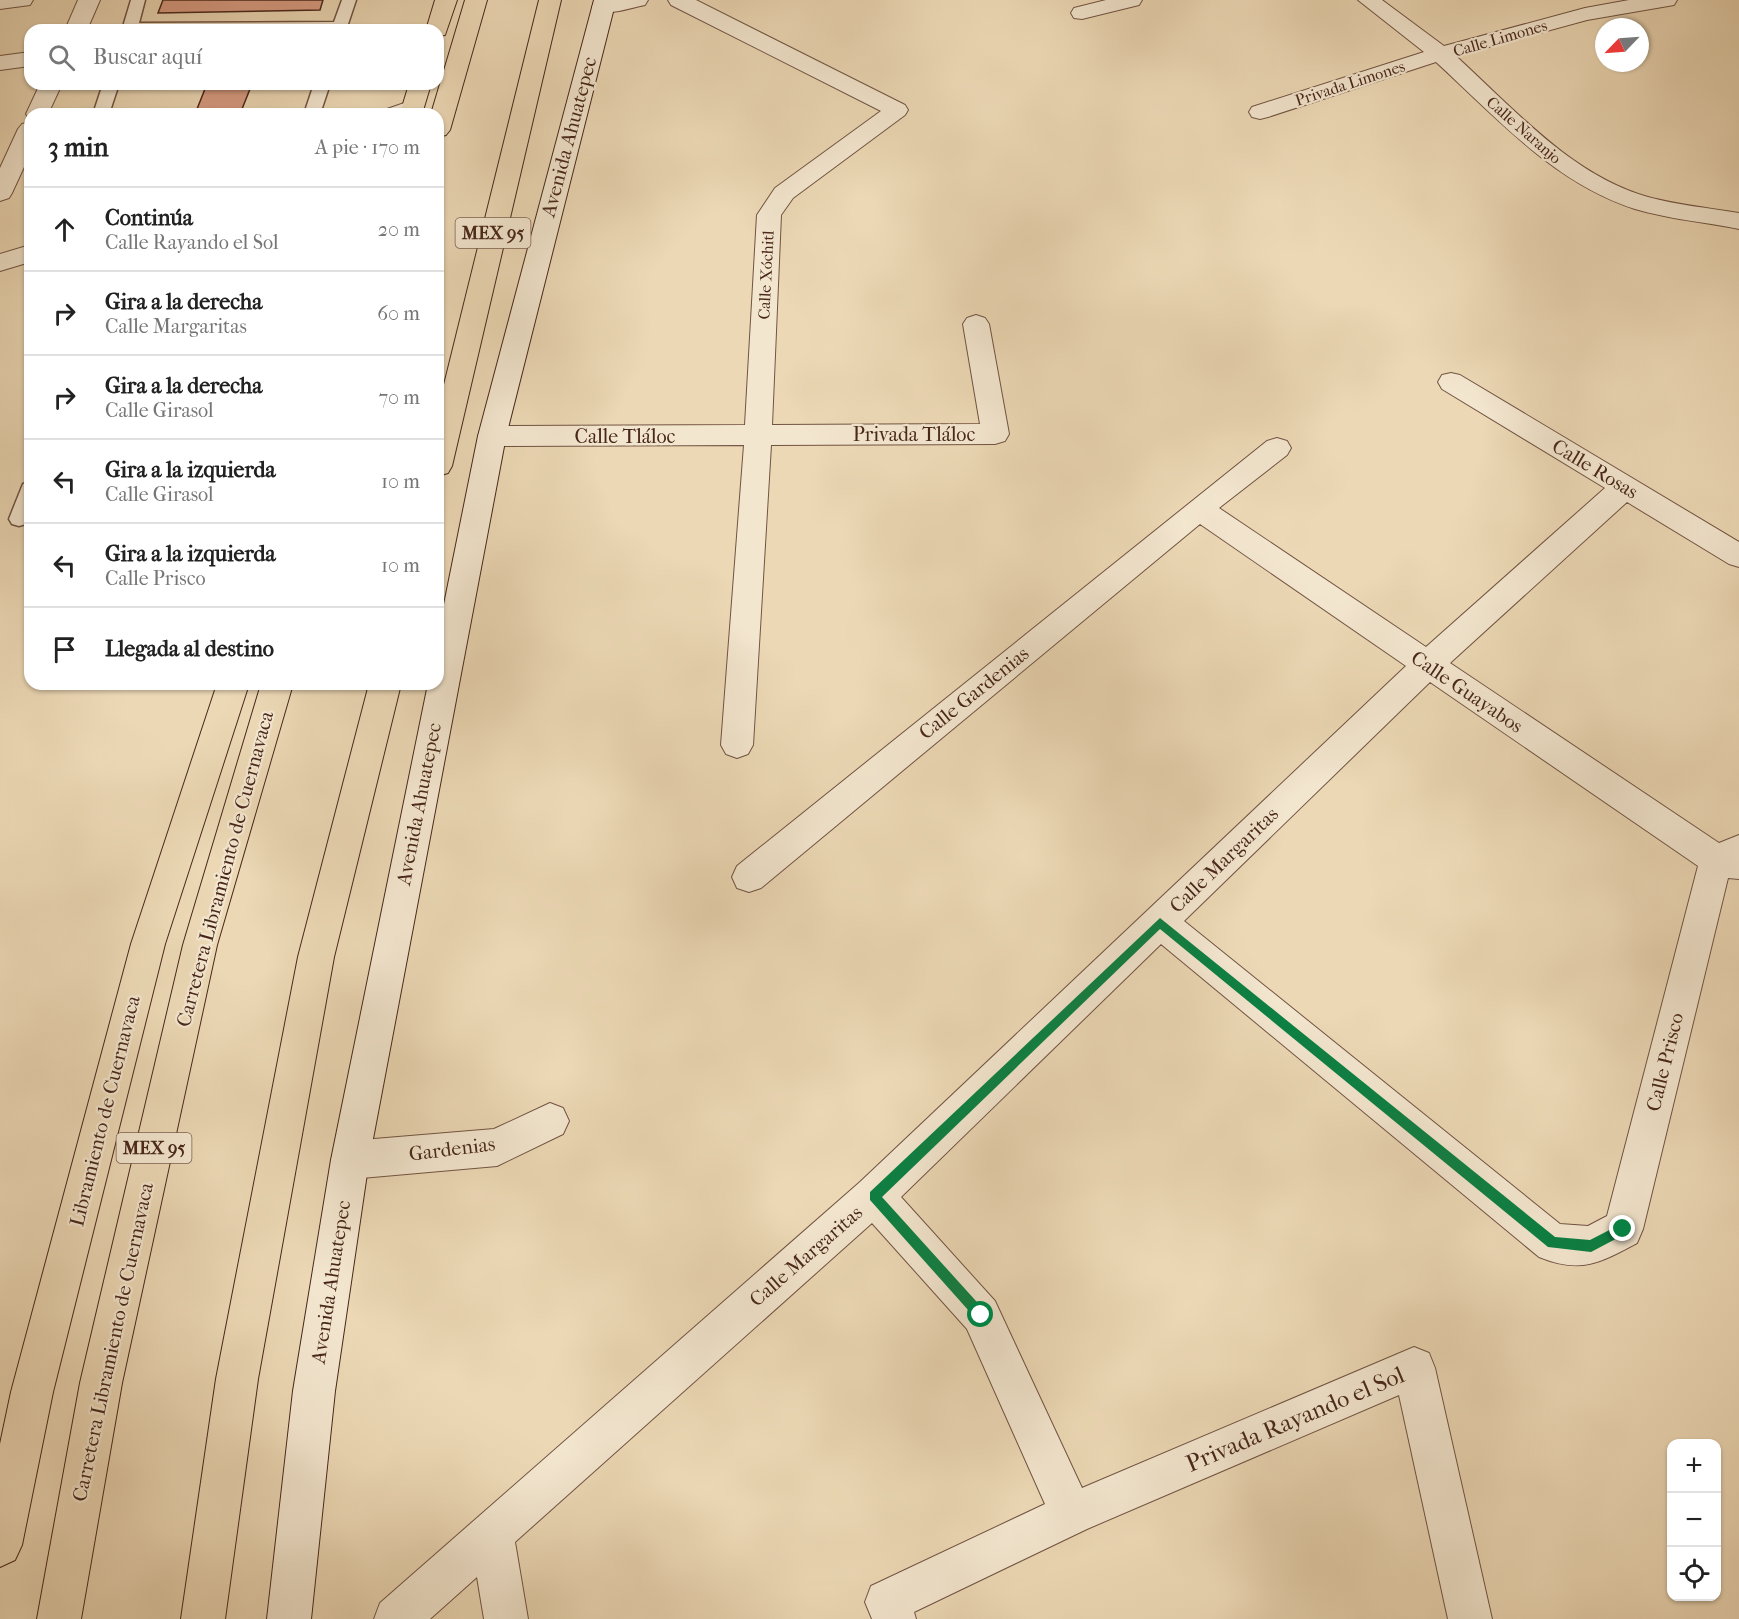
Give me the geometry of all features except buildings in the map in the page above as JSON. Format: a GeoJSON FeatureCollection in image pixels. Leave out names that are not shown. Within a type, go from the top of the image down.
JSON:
{"type":"FeatureCollection","features":[{"type":"Feature","properties":{"kind":"main road"},"geometry":{"type":"LineString","coordinates":[[439,24],[446,0]]}},
{"type":"Feature","properties":{"kind":"main road"},"geometry":{"type":"LineString","coordinates":[[444,109],[476,0]]}},
{"type":"Feature","properties":{"kind":"main road","name":"MEX 95"},"geometry":{"type":"LineString","coordinates":[[444,441],[550,0]]}},
{"type":"Feature","properties":{"kind":"main road"},"geometry":{"type":"LineString","coordinates":[[408,108],[417,90]]}},
{"type":"Feature","properties":{"kind":"main road","name":"Libramiento de Cuernavaca"},"geometry":{"type":"LineString","coordinates":[[0,1545],[32,1392],[148,944],[231,690]]}},
{"type":"Feature","properties":{"kind":"main road","name":"Carretera Libramiento de Cuernavaca"},"geometry":{"type":"LineString","coordinates":[[59,1619],[101,1383],[200,945],[275,690]]}},
{"type":"Feature","properties":{"kind":"main road"},"geometry":{"type":"LineString","coordinates":[[203,1619],[237,1379],[316,957],[383,690]]}},
{"type":"Feature","properties":{"kind":"street"},"geometry":{"type":"LineString","coordinates":[[0,3],[22,0]]}},
{"type":"Feature","properties":{"kind":"street"},"geometry":{"type":"LineString","coordinates":[[79,24],[89,0]]}},
{"type":"Feature","properties":{"kind":"street"},"geometry":{"type":"LineString","coordinates":[[604,3],[637,0]]}},
{"type":"Feature","properties":{"kind":"street","name":"Calle Xóchitl"},"geometry":{"type":"LineString","coordinates":[[679,0],[897,110],[784,193],[769,215],[758,436],[737,745]]}},
{"type":"Feature","properties":{"kind":"street"},"geometry":{"type":"LineString","coordinates":[[1082,13],[1131,0]]}},
{"type":"Feature","properties":{"kind":"street","name":"Calle Naranjo"},"geometry":{"type":"LineString","coordinates":[[1369,0],[1440,54],[1558,161],[1596,184],[1642,202],[1739,221]]}},
{"type":"Feature","properties":{"kind":"street","name":"Calle Limones"},"geometry":{"type":"LineString","coordinates":[[1440,54],[1585,14],[1666,0]]}},
{"type":"Feature","properties":{"kind":"street","name":"Avenida Ahuatepec"},"geometry":{"type":"LineString","coordinates":[[444,681],[492,436],[604,3]]}},
{"type":"Feature","properties":{"kind":"street","name":"Privada Limones"},"geometry":{"type":"LineString","coordinates":[[1260,112],[1440,54]]}},
{"type":"Feature","properties":{"kind":"street"},"geometry":{"type":"LineString","coordinates":[[0,63],[24,60]]}},
{"type":"Feature","properties":{"kind":"street"},"geometry":{"type":"LineString","coordinates":[[40,108],[48,90]]}},
{"type":"Feature","properties":{"kind":"street"},"geometry":{"type":"LineString","coordinates":[[0,193],[24,142]]}},
{"type":"Feature","properties":{"kind":"street"},"geometry":{"type":"LineString","coordinates":[[0,263],[24,255]]}},
{"type":"Feature","properties":{"kind":"street","name":"Privada Tláloc"},"geometry":{"type":"LineString","coordinates":[[758,436],[995,434],[976,324]]}},
{"type":"Feature","properties":{"kind":"street","name":"Calle Rosas"},"geometry":{"type":"LineString","coordinates":[[1451,382],[1739,556]]}},
{"type":"Feature","properties":{"kind":"street","name":"Calle Tláloc"},"geometry":{"type":"LineString","coordinates":[[492,436],[758,436]]}},
{"type":"Feature","properties":{"kind":"street","name":"Calle Gardenias"},"geometry":{"type":"LineString","coordinates":[[749,877],[1199,509],[1277,448]]}},
{"type":"Feature","properties":{"kind":"street","name":"Calle Margaritas"},"geometry":{"type":"LineString","coordinates":[[396,1619],[874,1196],[1427,665],[1625,487]]}},
{"type":"Feature","properties":{"kind":"street","name":"Calle Guayabos"},"geometry":{"type":"LineString","coordinates":[[1199,509],[1427,665],[1731,858]]}},
{"type":"Feature","properties":{"kind":"street","name":"Avenida Ahuatepec"},"geometry":{"type":"LineString","coordinates":[[289,1619],[314,1391],[350,1160],[442,690]]}},
{"type":"Feature","properties":{"kind":"street","name":"Calle Prisco"},"geometry":{"type":"LineString","coordinates":[[1160,922],[1552,1243],[1591,1246],[1623,1229],[1731,858]]}},
{"type":"Feature","properties":{"kind":"street","name":"Gardenias"},"geometry":{"type":"LineString","coordinates":[[350,1160],[497,1147],[550,1121]]}},
{"type":"Feature","properties":{"kind":"street"},"geometry":{"type":"LineString","coordinates":[[874,1196],[981,1315],[1072,1514],[887,1602],[894,1619]]}},
{"type":"Feature","properties":{"kind":"street","name":"Privada Rayando el Sol"},"geometry":{"type":"LineString","coordinates":[[1072,1514],[1414,1368],[1470,1619]]}},
{"type":"Feature","properties":{"kind":"street"},"geometry":{"type":"LineString","coordinates":[[492,1533],[507,1619]]}},
{"type":"Feature","properties":{"kind":"lane"},"geometry":{"type":"LineString","coordinates":[[130,24],[138,0]]}},
{"type":"Feature","properties":{"kind":"lane"},"geometry":{"type":"LineString","coordinates":[[341,24],[350,0]]}},
{"type":"Feature","properties":{"kind":"lane"},"geometry":{"type":"LineString","coordinates":[[103,108],[109,90]]}},
{"type":"Feature","properties":{"kind":"lane"},"geometry":{"type":"LineString","coordinates":[[314,108],[320,90]]}},
{"type":"Feature","properties":{"kind":"lane"},"geometry":{"type":"LineString","coordinates":[[19,519],[24,505]]}},
{"type":"Feature","properties":{"kind":"route"},"geometry":{"type":"LineString","coordinates":[[981,1315],[874,1196],[1160,922],[1552,1243],[1591,1246],[1623,1229]]}}]}
